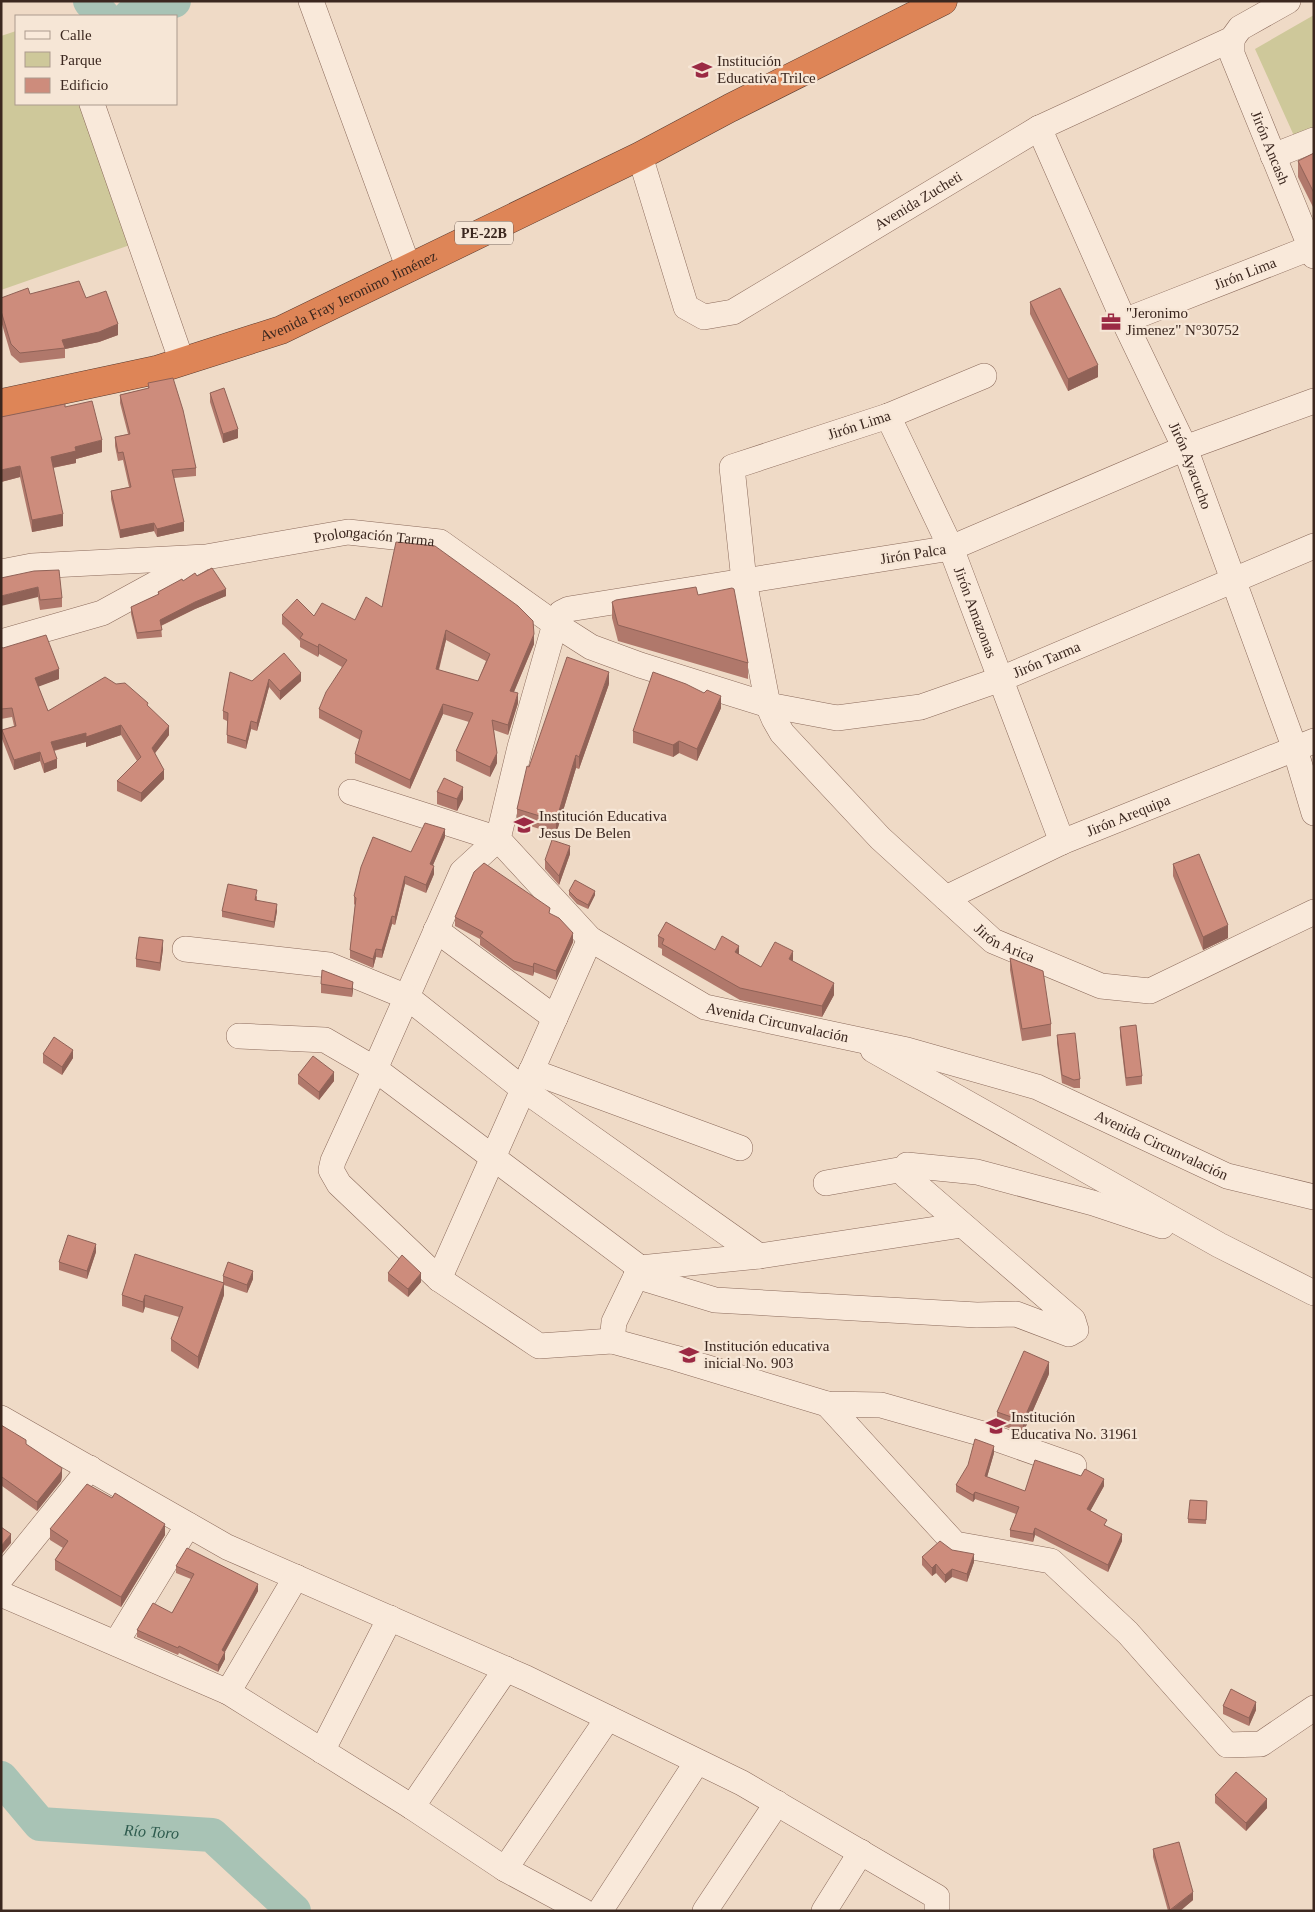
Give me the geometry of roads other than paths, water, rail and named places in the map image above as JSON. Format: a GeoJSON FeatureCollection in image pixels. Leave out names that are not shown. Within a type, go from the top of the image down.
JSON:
{"type":"FeatureCollection","features":[{"type":"Feature","properties":{"kind":"highway","name":"Avenida Fray Jeronimo Jiménez"},"geometry":{"type":"LineString","coordinates":[[1,403],[156,370],[281,330],[640,156],[730,108],[943,1]]}},
{"type":"Feature","properties":{"kind":"street"},"geometry":{"type":"LineString","coordinates":[[311,1],[410,269]]}},
{"type":"Feature","properties":{"kind":"street","name":"Avenida Zucheti"},"geometry":{"type":"LineString","coordinates":[[640,156],[686,307],[704,317],[732,312],[1039,128],[1232,39],[1240,28],[1288,1]]}},
{"type":"Feature","properties":{"kind":"street","name":"Jirón Ancash"},"geometry":{"type":"LineString","coordinates":[[1232,39],[1232,54],[1312,252]]}},
{"type":"Feature","properties":{"kind":"street"},"geometry":{"type":"LineString","coordinates":[[92,105],[182,362]]}},
{"type":"Feature","properties":{"kind":"street","name":"Jirón Ayacucho"},"geometry":{"type":"LineString","coordinates":[[1039,128],[1124,322],[1185,448],[1233,579],[1304,745],[1314,813]]}},
{"type":"Feature","properties":{"kind":"street"},"geometry":{"type":"LineString","coordinates":[[1272,156],[1314,140]]}},
{"type":"Feature","properties":{"kind":"street","name":"Jirón Lima"},"geometry":{"type":"LineString","coordinates":[[1124,322],[1312,252]]}},
{"type":"Feature","properties":{"kind":"street","name":"Jirón Lima"},"geometry":{"type":"LineString","coordinates":[[732,467],[888,416],[984,376]]}},
{"type":"Feature","properties":{"kind":"street","name":"Jirón Palca"},"geometry":{"type":"LineString","coordinates":[[555,624],[561,613],[569,609],[951,548],[1185,448],[1314,401]]}},
{"type":"Feature","properties":{"kind":"street","name":"Jirón Amazonas"},"geometry":{"type":"LineString","coordinates":[[888,416],[951,548],[1062,842]]}},
{"type":"Feature","properties":{"kind":"street","name":"Jirón Arica"},"geometry":{"type":"LineString","coordinates":[[732,467],[744,581],[768,705],[782,733],[880,838],[993,941],[1101,986],[1150,991],[1314,912]]}},
{"type":"Feature","properties":{"kind":"street","name":"Prolongación Tarma"},"geometry":{"type":"LineString","coordinates":[[1,572],[32,566],[206,557],[348,532],[440,542],[555,624],[592,647],[640,665],[768,705]]}},
{"type":"Feature","properties":{"kind":"street","name":"Jirón Tarma"},"geometry":{"type":"LineString","coordinates":[[768,705],[837,718],[921,707],[1001,679],[1314,546]]}},
{"type":"Feature","properties":{"kind":"street"},"geometry":{"type":"LineString","coordinates":[[1,642],[102,613],[206,557]]}},
{"type":"Feature","properties":{"kind":"street"},"geometry":{"type":"LineString","coordinates":[[555,624],[520,747],[498,839],[462,872],[333,1161],[331,1170],[339,1184],[439,1279],[539,1346],[612,1341],[676,1358],[826,1404],[881,1405],[983,1434],[1074,1466]]}},
{"type":"Feature","properties":{"kind":"street","name":"Jirón Arequipa"},"geometry":{"type":"LineString","coordinates":[[946,898],[1062,842],[1304,745]]}},
{"type":"Feature","properties":{"kind":"street"},"geometry":{"type":"LineString","coordinates":[[350,792],[498,839]]}},
{"type":"Feature","properties":{"kind":"street","name":"Avenida Circunvalación"},"geometry":{"type":"LineString","coordinates":[[498,839],[590,939],[705,1007],[907,1050],[1037,1087],[1227,1176],[1314,1198]]}},
{"type":"Feature","properties":{"kind":"street"},"geometry":{"type":"LineString","coordinates":[[436,930],[555,1018]]}},
{"type":"Feature","properties":{"kind":"street"},"geometry":{"type":"LineString","coordinates":[[439,1279],[590,939]]}},
{"type":"Feature","properties":{"kind":"street"},"geometry":{"type":"LineString","coordinates":[[185,949],[329,965],[407,997],[527,1080],[759,1256]]}},
{"type":"Feature","properties":{"kind":"street"},"geometry":{"type":"LineString","coordinates":[[239,1036],[325,1040],[375,1069],[493,1157],[638,1272],[715,1300],[977,1316],[1016,1314],[1069,1334],[1076,1330],[1073,1320],[906,1176],[904,1169]]}},
{"type":"Feature","properties":{"kind":"street"},"geometry":{"type":"LineString","coordinates":[[851,1038],[1194,1232],[1314,1293]]}},
{"type":"Feature","properties":{"kind":"street"},"geometry":{"type":"LineString","coordinates":[[527,1080],[740,1148]]}},
{"type":"Feature","properties":{"kind":"street"},"geometry":{"type":"LineString","coordinates":[[826,1183],[904,1169],[907,1165],[977,1172],[1094,1203],[1168,1229],[1194,1232]]}},
{"type":"Feature","properties":{"kind":"street"},"geometry":{"type":"LineString","coordinates":[[638,1272],[759,1256],[962,1224]]}},
{"type":"Feature","properties":{"kind":"street"},"geometry":{"type":"LineString","coordinates":[[612,1341],[614,1322],[638,1272]]}},
{"type":"Feature","properties":{"kind":"street"},"geometry":{"type":"LineString","coordinates":[[826,1404],[955,1544],[1051,1561],[1128,1633],[1227,1745],[1262,1744],[1314,1708]]}},
{"type":"Feature","properties":{"kind":"street"},"geometry":{"type":"LineString","coordinates":[[1,1418],[227,1547],[506,1669],[742,1783],[937,1896],[937,1911]]}},
{"type":"Feature","properties":{"kind":"street"},"geometry":{"type":"LineString","coordinates":[[1,1578],[90,1468]]}},
{"type":"Feature","properties":{"kind":"street"},"geometry":{"type":"LineString","coordinates":[[116,1643],[188,1525]]}},
{"type":"Feature","properties":{"kind":"street"},"geometry":{"type":"LineString","coordinates":[[228,1692],[296,1577]]}},
{"type":"Feature","properties":{"kind":"street"},"geometry":{"type":"LineString","coordinates":[[1,1594],[228,1692],[412,1807],[505,1869],[583,1911]]}},
{"type":"Feature","properties":{"kind":"street"},"geometry":{"type":"LineString","coordinates":[[322,1751],[390,1618]]}},
{"type":"Feature","properties":{"kind":"street"},"geometry":{"type":"LineString","coordinates":[[412,1807],[506,1669]]}},
{"type":"Feature","properties":{"kind":"street"},"geometry":{"type":"LineString","coordinates":[[505,1869],[608,1718]]}},
{"type":"Feature","properties":{"kind":"street"},"geometry":{"type":"LineString","coordinates":[[600,1911],[697,1762]]}},
{"type":"Feature","properties":{"kind":"street"},"geometry":{"type":"LineString","coordinates":[[705,1911],[777,1804]]}},
{"type":"Feature","properties":{"kind":"street"},"geometry":{"type":"LineString","coordinates":[[824,1911],[861,1852]]}},
{"type":"Feature","properties":{"kind":"waterway"},"geometry":{"type":"LineString","coordinates":[[90,1],[102,15]]}},
{"type":"Feature","properties":{"kind":"waterway"},"geometry":{"type":"LineString","coordinates":[[133,15],[174,1]]}},
{"type":"Feature","properties":{"kind":"waterway","name":"Río Toro"},"geometry":{"type":"LineString","coordinates":[[1,1778],[40,1824],[212,1835],[294,1911]]}},
{"type":"Feature","properties":{"kind":"place","name":"Institución Educativa Trilce"},"geometry":{"type":"Point","coordinates":[702,70]}},
{"type":"Feature","properties":{"kind":"place","name":"\"Jeronimo Jimenez\" N°30752"},"geometry":{"type":"Point","coordinates":[1111,322]}},
{"type":"Feature","properties":{"kind":"place","name":"Institución Educativa Jesus De Belen"},"geometry":{"type":"Point","coordinates":[524,825]}},
{"type":"Feature","properties":{"kind":"place","name":"Institución educativa inicial No. 903"},"geometry":{"type":"Point","coordinates":[689,1355]}},
{"type":"Feature","properties":{"kind":"place","name":"Institución Educativa No. 31961"},"geometry":{"type":"Point","coordinates":[996,1426]}}]}
